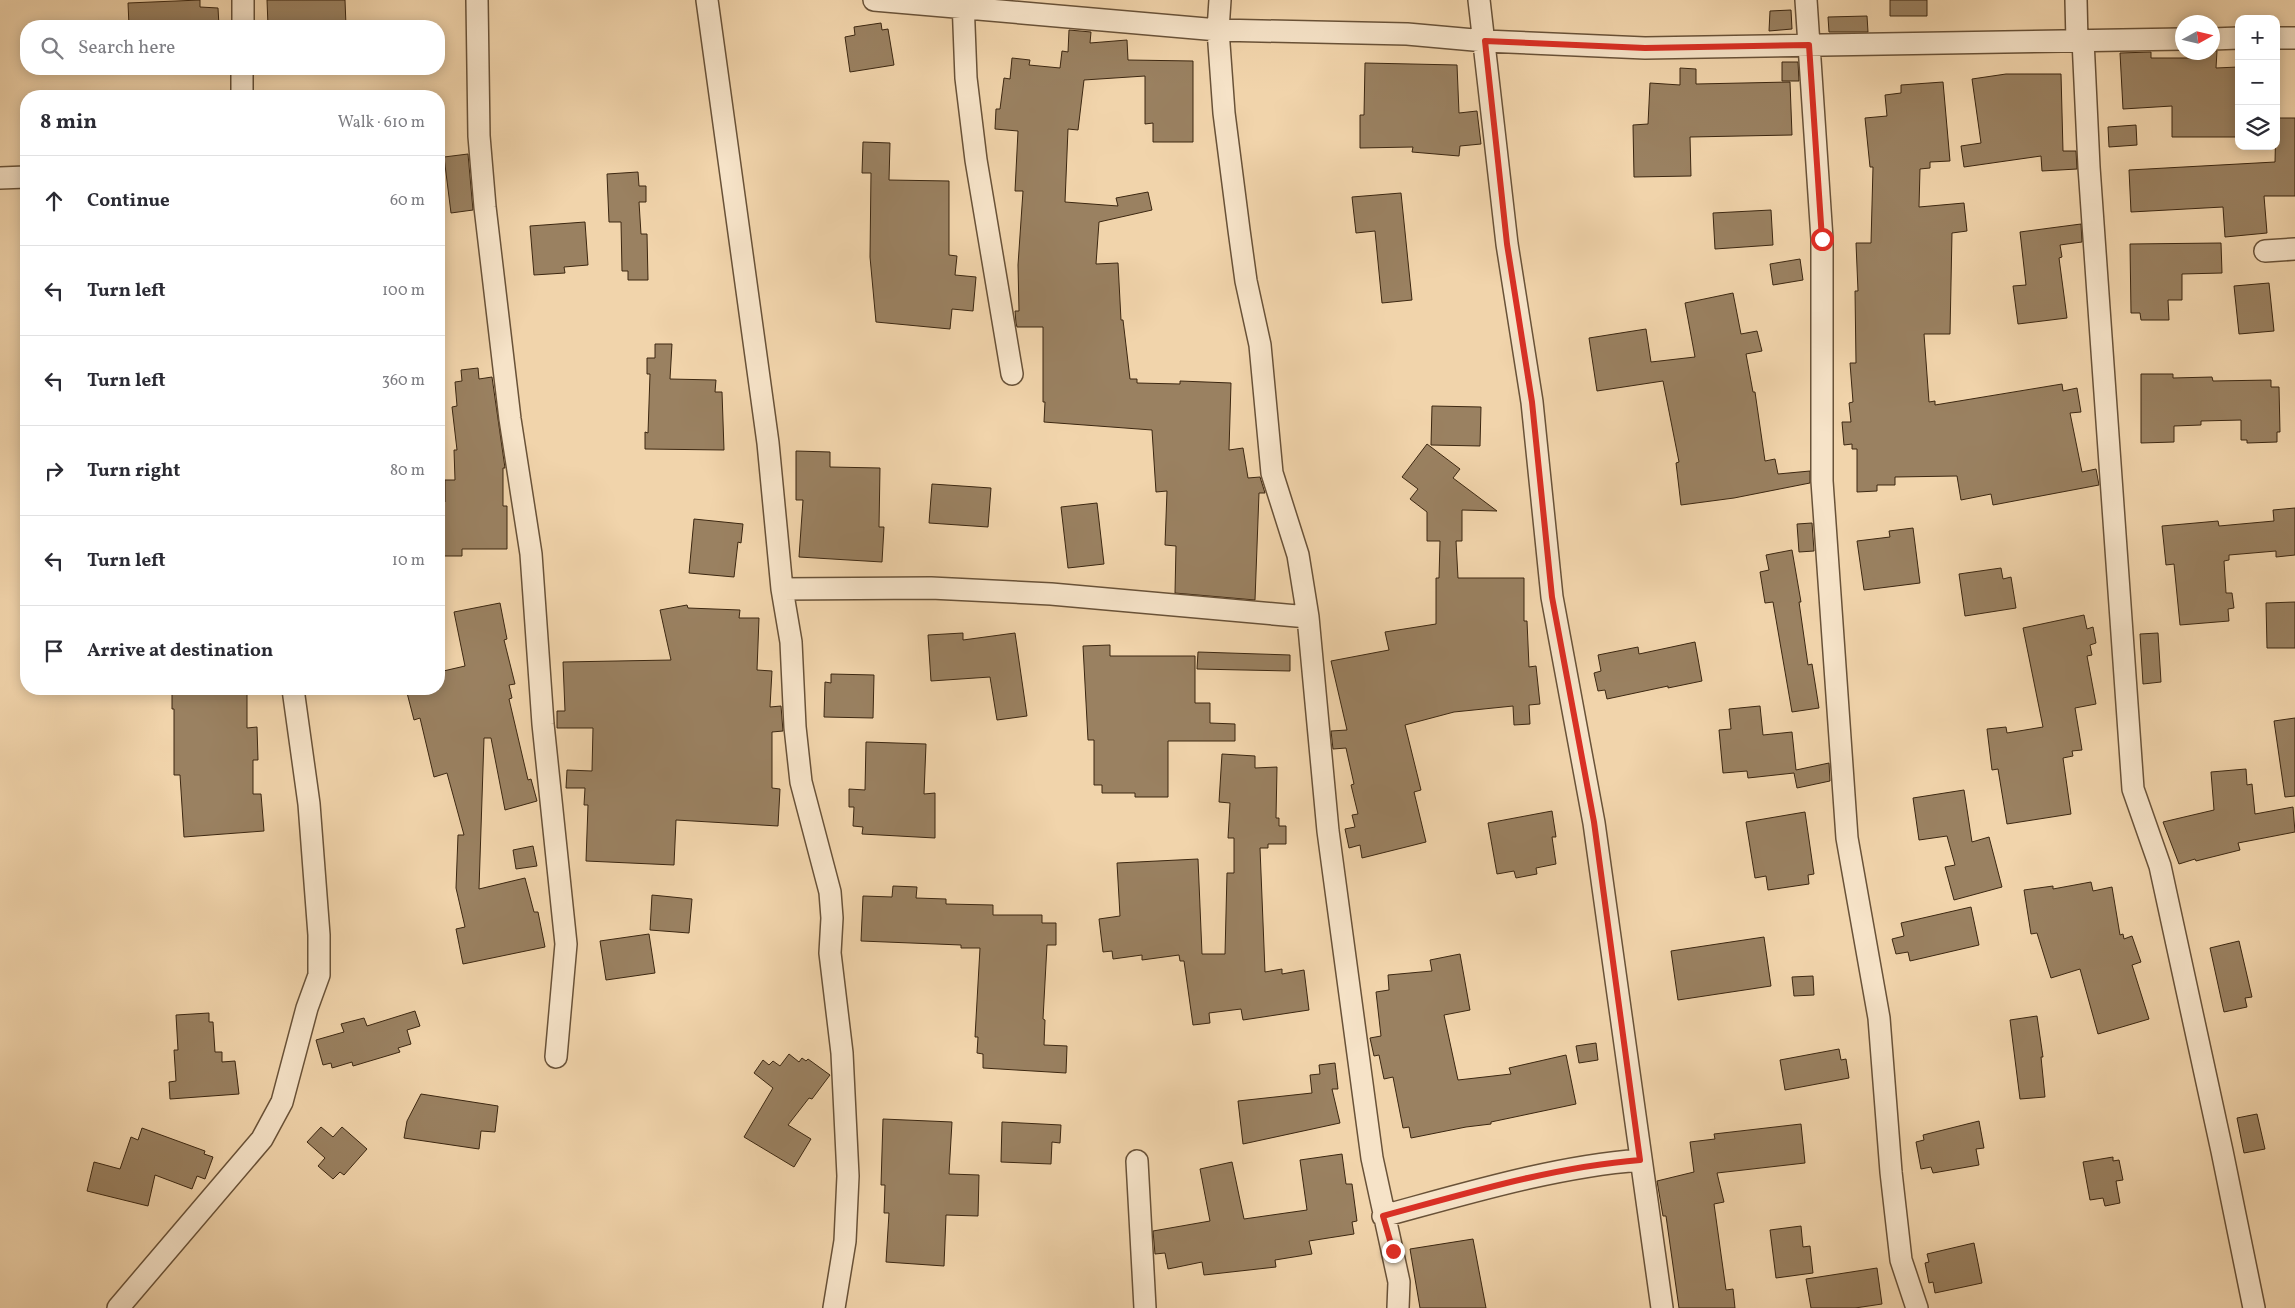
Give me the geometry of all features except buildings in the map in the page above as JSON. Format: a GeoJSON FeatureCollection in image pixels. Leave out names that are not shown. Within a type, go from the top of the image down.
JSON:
{"type":"FeatureCollection","features":[{"type":"Feature","properties":{"kind":"street"},"geometry":{"type":"LineString","coordinates":[[243,0],[243,20]]}},
{"type":"Feature","properties":{"kind":"street"},"geometry":{"type":"LineString","coordinates":[[477,0],[479,136],[510,419],[531,554],[544,724],[566,944],[556,1058]]}},
{"type":"Feature","properties":{"kind":"street"},"geometry":{"type":"LineString","coordinates":[[707,0],[768,443],[782,589],[791,642],[795,727],[802,782],[830,892],[832,918],[830,953],[842,1052],[848,1176],[845,1241],[834,1308]]}},
{"type":"Feature","properties":{"kind":"street"},"geometry":{"type":"LineString","coordinates":[[874,0],[964,4],[1218,30],[1407,34],[1485,41],[1645,48],[2175,39]]}},
{"type":"Feature","properties":{"kind":"street"},"geometry":{"type":"LineString","coordinates":[[1220,0],[1218,30],[1224,113],[1246,281],[1260,345],[1272,473],[1298,555],[1308,618],[1328,831],[1372,1158],[1383,1216],[1399,1282],[1398,1308]]}},
{"type":"Feature","properties":{"kind":"street"},"geometry":{"type":"LineString","coordinates":[[1479,0],[1507,244],[1532,402],[1552,597],[1594,822],[1662,1308]]}},
{"type":"Feature","properties":{"kind":"street"},"geometry":{"type":"LineString","coordinates":[[1806,0],[1822,239],[1822,480],[1847,838],[1879,1018],[1891,1172],[1901,1260],[1917,1308]]}},
{"type":"Feature","properties":{"kind":"street"},"geometry":{"type":"LineString","coordinates":[[2076,0],[2090,167],[2133,789],[2160,866],[2228,1178],[2254,1308]]}},
{"type":"Feature","properties":{"kind":"street"},"geometry":{"type":"LineString","coordinates":[[964,4],[966,78],[976,160],[1012,374]]}},
{"type":"Feature","properties":{"kind":"street"},"geometry":{"type":"LineString","coordinates":[[2220,39],[2235,38]]}},
{"type":"Feature","properties":{"kind":"street"},"geometry":{"type":"LineString","coordinates":[[2280,38],[2295,38]]}},
{"type":"Feature","properties":{"kind":"street"},"geometry":{"type":"LineString","coordinates":[[242,75],[242,90]]}},
{"type":"Feature","properties":{"kind":"street"},"geometry":{"type":"LineString","coordinates":[[0,178],[20,177]]}},
{"type":"Feature","properties":{"kind":"street"},"geometry":{"type":"LineString","coordinates":[[2265,251],[2295,249]]}},
{"type":"Feature","properties":{"kind":"street"},"geometry":{"type":"LineString","coordinates":[[782,589],[931,588],[1051,594],[1308,618]]}},
{"type":"Feature","properties":{"kind":"street"},"geometry":{"type":"LineString","coordinates":[[118,1308],[262,1139],[282,1102],[307,1008],[319,974],[319,935],[309,804],[294,695]]}},
{"type":"Feature","properties":{"kind":"street"},"geometry":{"type":"LineString","coordinates":[[1383,1216],[1538,1176],[1597,1164],[1640,1160]]}},
{"type":"Feature","properties":{"kind":"street"},"geometry":{"type":"LineString","coordinates":[[1137,1161],[1145,1308]]}},
{"type":"Feature","properties":{"kind":"route"},"geometry":{"type":"LineString","coordinates":[[1393,1251],[1383,1216],[1538,1176],[1597,1164],[1640,1160],[1594,822],[1552,597],[1532,402],[1507,244],[1485,41],[1645,48],[1729,48],[1809,45],[1822,239]]}}]}
